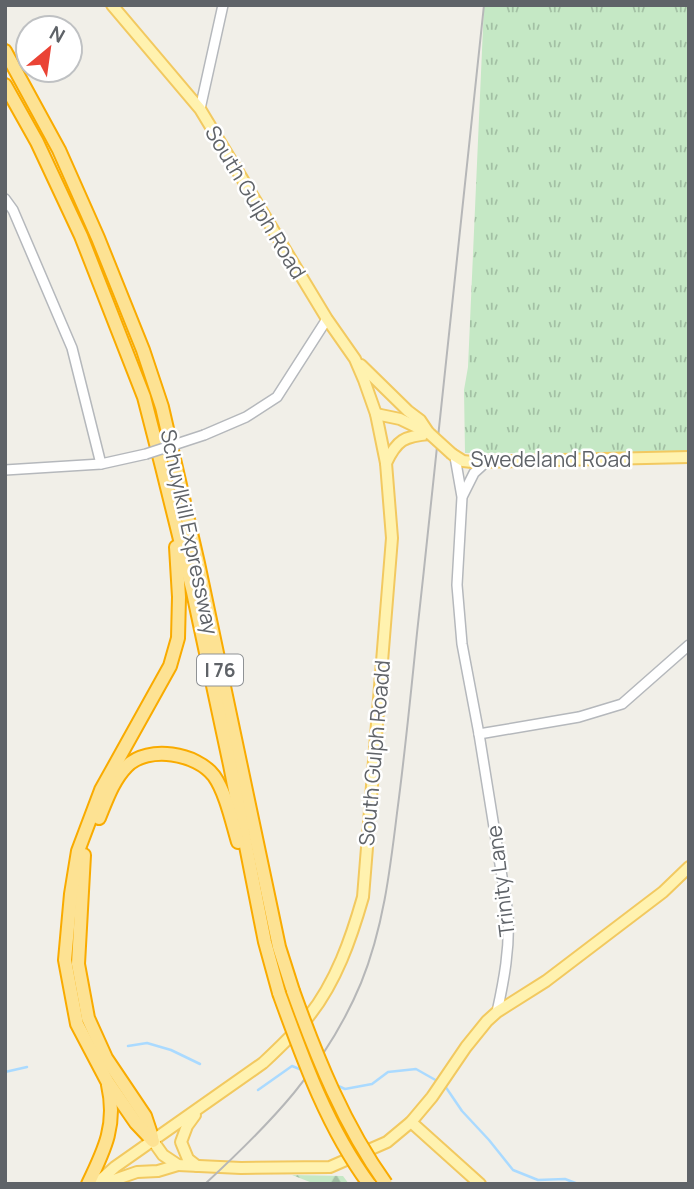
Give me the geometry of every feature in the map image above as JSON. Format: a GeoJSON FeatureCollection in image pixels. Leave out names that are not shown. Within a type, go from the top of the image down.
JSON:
{"type":"FeatureCollection","features":[{"type":"Feature","properties":{"kind":"highway","name":"Schuylkill Expressway"},"geometry":{"type":"LineString","coordinates":[[6,52],[59,150],[143,350],[162,407],[198,563],[276,935],[308,1032],[340,1105],[386,1184]]}},
{"type":"Feature","properties":{"kind":"highway","name":"Schuylkill Expressway"},"geometry":{"type":"LineString","coordinates":[[5,85],[37,142],[81,236],[144,397],[192,592],[259,911],[279,993],[323,1104],[348,1153],[369,1184]]}},
{"type":"Feature","properties":{"kind":"highway"},"geometry":{"type":"LineString","coordinates":[[153,1141],[136,1123],[107,1081],[77,1024],[65,960],[78,851],[101,790],[170,666],[177,638],[179,597],[176,545],[162,467]]}},
{"type":"Feature","properties":{"kind":"highway"},"geometry":{"type":"LineString","coordinates":[[153,1141],[145,1116],[106,1058],[88,1018],[78,964],[84,855],[110,791],[127,765],[144,756],[168,754],[191,759],[207,768],[217,780],[228,808],[259,911]]}},
{"type":"Feature","properties":{"kind":"highway"},"geometry":{"type":"LineString","coordinates":[[88,1184],[106,1146],[111,1126],[111,1097],[107,1081]]}},
{"type":"Feature","properties":{"kind":"main road","name":"South Gulph Road"},"geometry":{"type":"LineString","coordinates":[[113,5],[200,109],[327,319],[355,359],[376,414]]}},
{"type":"Feature","properties":{"kind":"main road"},"geometry":{"type":"LineString","coordinates":[[355,359],[408,411],[421,420],[429,433],[398,442],[386,463]]}},
{"type":"Feature","properties":{"kind":"main road"},"geometry":{"type":"LineString","coordinates":[[376,414],[391,408],[408,411]]}},
{"type":"Feature","properties":{"kind":"main road","name":"Swedeland Road"},"geometry":{"type":"LineString","coordinates":[[376,414],[400,419],[429,433],[463,461],[689,457]]}},
{"type":"Feature","properties":{"kind":"main road","name":"South Gulph Roadd"},"geometry":{"type":"LineString","coordinates":[[201,1108],[262,1063],[284,1044],[310,1015],[341,962],[363,897],[392,538],[386,463],[376,414]]}},
{"type":"Feature","properties":{"kind":"main road"},"geometry":{"type":"LineString","coordinates":[[497,1012],[546,981],[663,892],[689,867]]}},
{"type":"Feature","properties":{"kind":"main road","name":"Trinity Lane"},"geometry":{"type":"LineString","coordinates":[[96,1184],[137,1172],[158,1171],[178,1165],[241,1168],[330,1167],[387,1142],[411,1122],[487,1021],[497,1012]]}},
{"type":"Feature","properties":{"kind":"main road"},"geometry":{"type":"LineString","coordinates":[[96,1184],[115,1167],[201,1108]]}},
{"type":"Feature","properties":{"kind":"main road"},"geometry":{"type":"LineString","coordinates":[[199,1167],[188,1159],[181,1142],[187,1126],[201,1108]]}},
{"type":"Feature","properties":{"kind":"main road"},"geometry":{"type":"LineString","coordinates":[[411,1122],[480,1184]]}},
{"type":"Feature","properties":{"kind":"main road"},"geometry":{"type":"LineString","coordinates":[[153,1141],[163,1155],[178,1165]]}},
{"type":"Feature","properties":{"kind":"street"},"geometry":{"type":"LineString","coordinates":[[200,109],[223,5]]}},
{"type":"Feature","properties":{"kind":"street"},"geometry":{"type":"LineString","coordinates":[[5,199],[13,210],[72,348],[101,464]]}},
{"type":"Feature","properties":{"kind":"street"},"geometry":{"type":"LineString","coordinates":[[5,470],[101,464],[146,454],[204,435],[246,417],[276,397],[327,319]]}},
{"type":"Feature","properties":{"kind":"street","name":"Trinity Lane"},"geometry":{"type":"LineString","coordinates":[[453,455],[462,497],[457,585],[462,644],[479,734],[510,935],[497,1012]]}},
{"type":"Feature","properties":{"kind":"street"},"geometry":{"type":"LineString","coordinates":[[462,497],[474,473],[486,462]]}},
{"type":"Feature","properties":{"kind":"street"},"geometry":{"type":"LineString","coordinates":[[479,734],[579,716],[622,704],[689,645]]}},
{"type":"Feature","properties":{"kind":"green space"},"geometry":{"type":"Polygon","coordinates":[[[484,5],[689,5],[689,453],[465,453],[464,390],[468,367],[484,5]]]}},
{"type":"Feature","properties":{"kind":"green space"},"geometry":{"type":"Polygon","coordinates":[[[292,1175],[343,1176],[349,1184],[315,1184],[292,1175]]]}},
{"type":"Feature","properties":{"kind":"waterway"},"geometry":{"type":"LineString","coordinates":[[128,1046],[147,1043],[171,1050],[200,1064]]}},
{"type":"Feature","properties":{"kind":"waterway"},"geometry":{"type":"LineString","coordinates":[[258,1090],[292,1066],[302,1070]]}},
{"type":"Feature","properties":{"kind":"waterway"},"geometry":{"type":"LineString","coordinates":[[5,1072],[27,1067]]}},
{"type":"Feature","properties":{"kind":"waterway"},"geometry":{"type":"LineString","coordinates":[[336,1085],[345,1089],[372,1084],[388,1072],[416,1069],[439,1082]]}},
{"type":"Feature","properties":{"kind":"waterway"},"geometry":{"type":"LineString","coordinates":[[445,1086],[462,1111],[513,1170],[538,1180],[565,1179],[578,1184]]}},
{"type":"Feature","properties":{"kind":"tram line"},"geometry":{"type":"LineString","coordinates":[[205,1184],[274,1116],[331,1041],[347,1013],[369,963],[385,900],[405,746],[484,5]]}}]}
